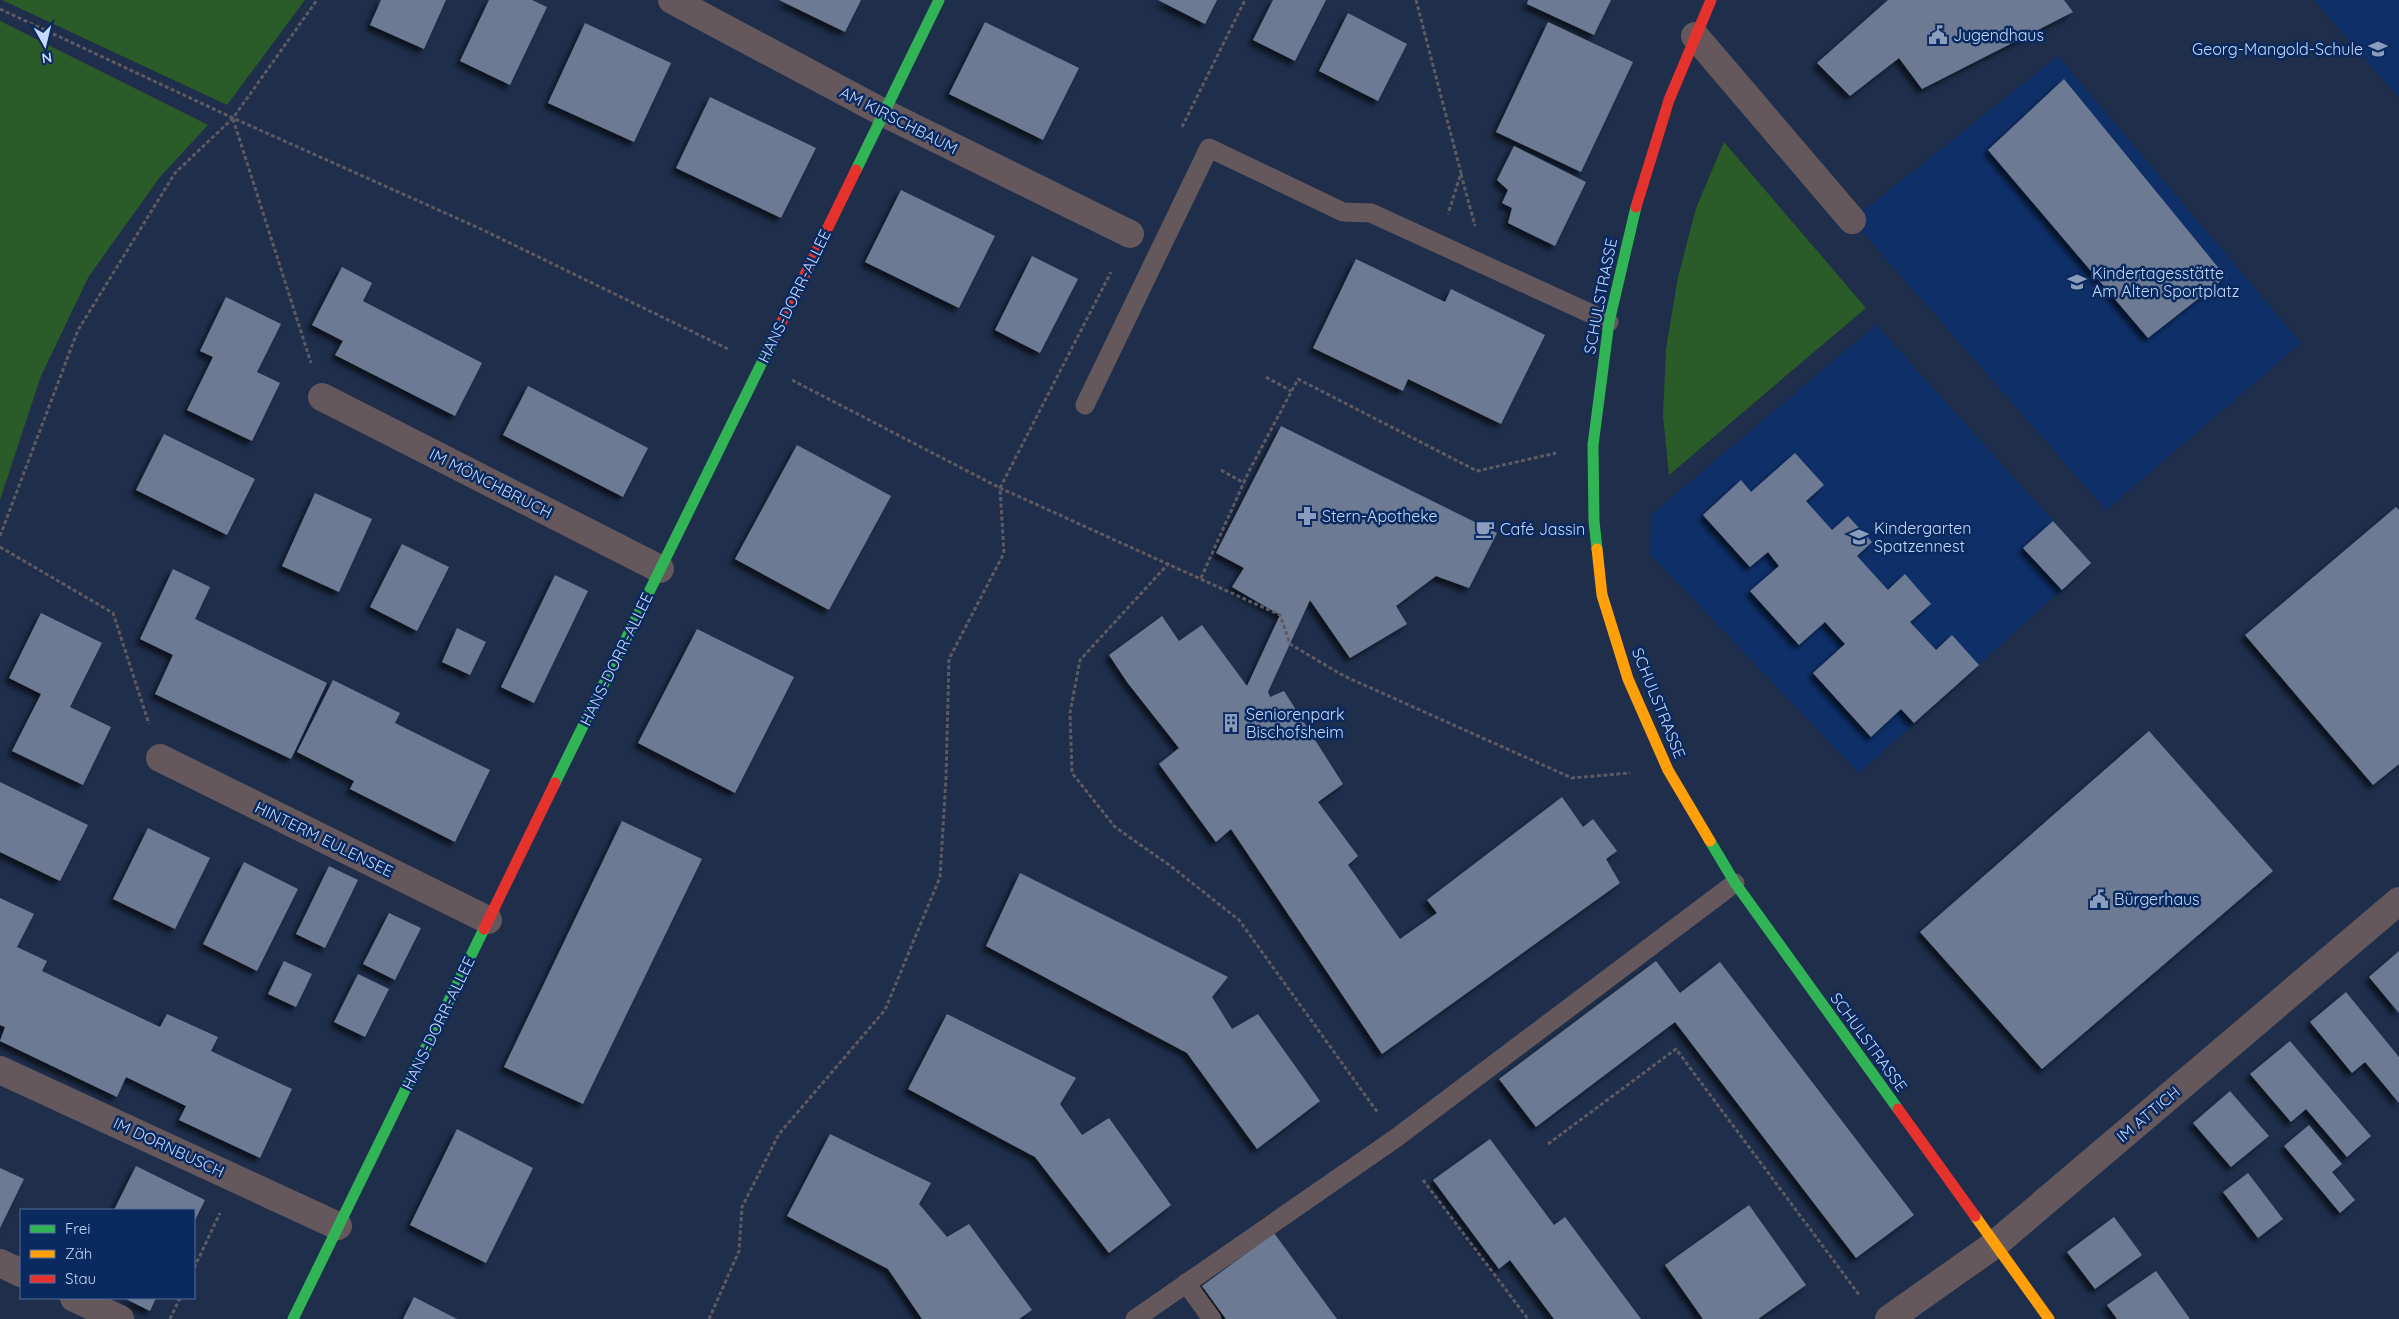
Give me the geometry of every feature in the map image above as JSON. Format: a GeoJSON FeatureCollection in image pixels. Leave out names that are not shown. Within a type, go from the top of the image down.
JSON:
{"type":"FeatureCollection","features":[{"type":"Feature","properties":{"kind":"street","name":"AM KIRSCHBAUM"},"geometry":{"type":"LineString","coordinates":[[672,0],[884,113],[1130,234]]}},
{"type":"Feature","properties":{"kind":"street","name":"HANS-DORR-ALLEE"},"geometry":{"type":"LineString","coordinates":[[293,1319],[939,0]]}},
{"type":"Feature","properties":{"kind":"street","name":"SCHULSTRASSE"},"geometry":{"type":"LineString","coordinates":[[1711,0],[1669,100],[1631,223],[1609,322],[1593,445],[1594,521],[1602,596],[1628,679],[1668,770],[1735,883],[2049,1319]]}},
{"type":"Feature","properties":{"kind":"street"},"geometry":{"type":"LineString","coordinates":[[1696,36],[1852,220]]}},
{"type":"Feature","properties":{"kind":"street","name":"IM MÖNCHBRUCH"},"geometry":{"type":"LineString","coordinates":[[322,397],[660,569]]}},
{"type":"Feature","properties":{"kind":"street","name":"HINTERM EULENSEE"},"geometry":{"type":"LineString","coordinates":[[160,758],[488,920]]}},
{"type":"Feature","properties":{"kind":"street","name":"IM ATTICH"},"geometry":{"type":"LineString","coordinates":[[1889,1319],[1994,1245],[2399,901]]}},
{"type":"Feature","properties":{"kind":"street","name":"IM DORNBUSCH"},"geometry":{"type":"LineString","coordinates":[[0,1070],[338,1226]]}},
{"type":"Feature","properties":{"kind":"street"},"geometry":{"type":"LineString","coordinates":[[0,1264],[20,1273]]}},
{"type":"Feature","properties":{"kind":"street"},"geometry":{"type":"LineString","coordinates":[[76,1299],[120,1319]]}},
{"type":"Feature","properties":{"kind":"lane"},"geometry":{"type":"LineString","coordinates":[[1085,405],[1210,148],[1343,212],[1371,213],[1609,322]]}},
{"type":"Feature","properties":{"kind":"lane"},"geometry":{"type":"LineString","coordinates":[[1135,1319],[1396,1138],[1735,883]]}},
{"type":"Feature","properties":{"kind":"lane"},"geometry":{"type":"LineString","coordinates":[[1186,1283],[1212,1319]]}},
{"type":"Feature","properties":{"kind":"path"},"geometry":{"type":"LineString","coordinates":[[0,536],[78,330],[176,173],[233,118],[318,0]]}},
{"type":"Feature","properties":{"kind":"path"},"geometry":{"type":"LineString","coordinates":[[1181,130],[1245,0]]}},
{"type":"Feature","properties":{"kind":"path"},"geometry":{"type":"LineString","coordinates":[[1416,0],[1485,265]]}},
{"type":"Feature","properties":{"kind":"path"},"geometry":{"type":"LineString","coordinates":[[0,9],[233,118],[322,397]]}},
{"type":"Feature","properties":{"kind":"path"},"geometry":{"type":"LineString","coordinates":[[1438,244],[1461,173]]}},
{"type":"Feature","properties":{"kind":"path"},"geometry":{"type":"LineString","coordinates":[[710,1319],[739,1251],[742,1207],[779,1134],[885,1010],[940,878],[946,778],[949,659],[1004,553],[1000,488],[1130,234]]}},
{"type":"Feature","properties":{"kind":"path"},"geometry":{"type":"LineString","coordinates":[[1266,377],[1291,391]]}},
{"type":"Feature","properties":{"kind":"path"},"geometry":{"type":"LineString","coordinates":[[1201,578],[1244,483],[1298,379],[1477,472],[1593,445]]}},
{"type":"Feature","properties":{"kind":"path"},"geometry":{"type":"LineString","coordinates":[[1221,470],[1244,483]]}},
{"type":"Feature","properties":{"kind":"path"},"geometry":{"type":"LineString","coordinates":[[0,547],[113,613],[160,758]]}},
{"type":"Feature","properties":{"kind":"path"},"geometry":{"type":"LineString","coordinates":[[1169,563],[1080,660],[1070,713],[1072,773],[1115,827],[1172,867],[1239,920],[1396,1138]]}},
{"type":"Feature","properties":{"kind":"path"},"geometry":{"type":"LineString","coordinates":[[1280,615],[1290,644],[1344,676],[1572,778],[1668,770]]}},
{"type":"Feature","properties":{"kind":"path"},"geometry":{"type":"LineString","coordinates":[[1548,1144],[1676,1049],[1865,1303]]}},
{"type":"Feature","properties":{"kind":"path"},"geometry":{"type":"LineString","coordinates":[[195,1266],[237,1178]]}},
{"type":"Feature","properties":{"kind":"path"},"geometry":{"type":"LineString","coordinates":[[1424,1180],[1528,1319]]}},
{"type":"Feature","properties":{"kind":"path"},"geometry":{"type":"LineString","coordinates":[[170,1319],[180,1299]]}},
{"type":"Feature","properties":{"kind":"shaded area","name":"Georg-Mangold-Schule"},"geometry":{"type":"Polygon","coordinates":[[[2314,0],[2399,0],[2399,98],[2314,0]]]}},
{"type":"Feature","properties":{"kind":"shaded area","name":"Kindertagesstätte Am Alten Sportplatz"},"geometry":{"type":"Polygon","coordinates":[[[2058,56],[2301,343],[2106,510],[1852,220],[2058,56]]]}},
{"type":"Feature","properties":{"kind":"shaded area","name":"Kindergarten Spatzennest"},"geometry":{"type":"Polygon","coordinates":[[[1876,325],[2091,563],[1859,773],[1650,554],[1651,515],[1876,325]]]}},
{"type":"Feature","properties":{"kind":"green space"},"geometry":{"type":"Polygon","coordinates":[[[2,0],[305,0],[227,105],[2,0]]]}},
{"type":"Feature","properties":{"kind":"green space"},"geometry":{"type":"Polygon","coordinates":[[[0,21],[208,125],[160,177],[89,276],[41,376],[0,500],[0,21]]]}},
{"type":"Feature","properties":{"kind":"green space"},"geometry":{"type":"Polygon","coordinates":[[[1724,142],[1866,308],[1669,475],[1663,416],[1666,349],[1678,277],[1696,208],[1724,142]]]}},
{"type":"Feature","properties":{"kind":"building"},"geometry":{"type":"Polygon","coordinates":[[[381,0],[446,0],[424,49],[370,25],[381,0]]]}},
{"type":"Feature","properties":{"kind":"building"},"geometry":{"type":"Polygon","coordinates":[[[489,0],[532,0],[547,7],[510,85],[460,61],[489,0]]]}},
{"type":"Feature","properties":{"kind":"building"},"geometry":{"type":"Polygon","coordinates":[[[779,0],[861,0],[845,32],[779,0]]]}},
{"type":"Feature","properties":{"kind":"building"},"geometry":{"type":"Polygon","coordinates":[[[1158,0],[1217,0],[1205,24],[1158,0]]]}},
{"type":"Feature","properties":{"kind":"building"},"geometry":{"type":"Polygon","coordinates":[[[1273,0],[1326,0],[1295,61],[1253,40],[1273,0]]]}},
{"type":"Feature","properties":{"kind":"building"},"geometry":{"type":"Polygon","coordinates":[[[1528,0],[1611,0],[1594,35],[1527,4],[1528,0]]]}},
{"type":"Feature","properties":{"kind":"building","name":"Jugendhaus"},"geometry":{"type":"Polygon","coordinates":[[[1888,0],[2064,0],[2073,12],[1922,89],[1899,58],[1850,96],[1817,63],[1888,0]]]}},
{"type":"Feature","properties":{"kind":"building"},"geometry":{"type":"Polygon","coordinates":[[[1348,13],[1407,44],[1378,101],[1319,71],[1348,13]]]}},
{"type":"Feature","properties":{"kind":"building"},"geometry":{"type":"Polygon","coordinates":[[[985,22],[1079,68],[1043,140],[949,94],[985,22]]]}},
{"type":"Feature","properties":{"kind":"building"},"geometry":{"type":"Polygon","coordinates":[[[1548,22],[1633,62],[1581,172],[1496,132],[1548,22]]]}},
{"type":"Feature","properties":{"kind":"building"},"geometry":{"type":"Polygon","coordinates":[[[585,23],[671,63],[634,142],[548,103],[585,23]]]}},
{"type":"Feature","properties":{"kind":"building"},"geometry":{"type":"Polygon","coordinates":[[[2064,79],[2226,277],[2148,338],[1988,150],[2064,79]]]}},
{"type":"Feature","properties":{"kind":"building"},"geometry":{"type":"Polygon","coordinates":[[[710,97],[816,148],[781,218],[676,168],[710,97]]]}},
{"type":"Feature","properties":{"kind":"building"},"geometry":{"type":"Polygon","coordinates":[[[1514,146],[1586,182],[1555,246],[1508,223],[1512,208],[1502,203],[1508,190],[1497,180],[1514,146]]]}},
{"type":"Feature","properties":{"kind":"building"},"geometry":{"type":"Polygon","coordinates":[[[901,190],[995,236],[959,308],[865,262],[901,190]]]}},
{"type":"Feature","properties":{"kind":"building"},"geometry":{"type":"Polygon","coordinates":[[[1032,256],[1078,279],[1040,353],[995,330],[1032,256]]]}},
{"type":"Feature","properties":{"kind":"building"},"geometry":{"type":"Polygon","coordinates":[[[1356,259],[1445,302],[1451,289],[1545,335],[1501,424],[1408,379],[1403,391],[1313,348],[1356,259]]]}},
{"type":"Feature","properties":{"kind":"building"},"geometry":{"type":"Polygon","coordinates":[[[342,267],[372,283],[363,301],[482,363],[455,416],[335,355],[343,341],[312,325],[342,267]]]}},
{"type":"Feature","properties":{"kind":"building"},"geometry":{"type":"Polygon","coordinates":[[[226,297],[281,324],[257,372],[280,383],[252,441],[187,410],[213,357],[200,351],[226,297]]]}},
{"type":"Feature","properties":{"kind":"building"},"geometry":{"type":"Polygon","coordinates":[[[528,386],[648,448],[623,497],[503,435],[528,386]]]}},
{"type":"Feature","properties":{"kind":"building","name":"Seniorenpark Bischofsheim"},"geometry":{"type":"Polygon","coordinates":[[[1281,426],[1497,533],[1469,588],[1436,576],[1396,606],[1407,624],[1350,658],[1310,600],[1268,692],[1270,697],[1284,691],[1343,784],[1318,802],[1358,856],[1348,865],[1400,939],[1437,913],[1427,900],[1562,797],[1583,827],[1593,819],[1617,851],[1606,859],[1620,883],[1382,1054],[1231,829],[1216,842],[1159,764],[1179,748],[1127,682],[1109,655],[1162,616],[1179,641],[1202,625],[1247,686],[1280,615],[1232,587],[1244,568],[1216,553],[1281,426]]]}},
{"type":"Feature","properties":{"kind":"building"},"geometry":{"type":"Polygon","coordinates":[[[164,434],[255,479],[227,535],[136,490],[164,434]]]}},
{"type":"Feature","properties":{"kind":"building"},"geometry":{"type":"Polygon","coordinates":[[[797,445],[891,496],[829,610],[735,559],[797,445]]]}},
{"type":"Feature","properties":{"kind":"building"},"geometry":{"type":"Polygon","coordinates":[[[1795,453],[1824,485],[1806,501],[1832,530],[1848,516],[1872,542],[1857,556],[1888,590],[1905,574],[1931,604],[1910,622],[1936,650],[1952,635],[1979,665],[1914,723],[1901,709],[1871,737],[1813,673],[1845,644],[1825,622],[1799,645],[1750,591],[1779,566],[1768,552],[1750,567],[1703,515],[1741,480],[1751,492],[1795,453]]]}},
{"type":"Feature","properties":{"kind":"building"},"geometry":{"type":"Polygon","coordinates":[[[315,493],[372,519],[339,592],[282,566],[315,493]]]}},
{"type":"Feature","properties":{"kind":"building"},"geometry":{"type":"Polygon","coordinates":[[[2396,507],[2399,510],[2399,764],[2373,785],[2245,635],[2396,507]]]}},
{"type":"Feature","properties":{"kind":"building"},"geometry":{"type":"Polygon","coordinates":[[[2053,521],[2091,563],[2062,590],[2023,548],[2053,521]]]}},
{"type":"Feature","properties":{"kind":"building"},"geometry":{"type":"Polygon","coordinates":[[[402,544],[449,567],[417,631],[370,607],[402,544]]]}},
{"type":"Feature","properties":{"kind":"building"},"geometry":{"type":"Polygon","coordinates":[[[173,569],[210,587],[195,619],[327,683],[291,759],[155,694],[173,655],[140,639],[173,569]]]}},
{"type":"Feature","properties":{"kind":"building"},"geometry":{"type":"Polygon","coordinates":[[[555,575],[588,591],[534,703],[501,687],[555,575]]]}},
{"type":"Feature","properties":{"kind":"building"},"geometry":{"type":"Polygon","coordinates":[[[41,613],[102,643],[70,707],[111,727],[83,785],[12,751],[41,694],[9,678],[41,613]]]}},
{"type":"Feature","properties":{"kind":"building"},"geometry":{"type":"Polygon","coordinates":[[[457,628],[486,642],[470,675],[442,662],[457,628]]]}},
{"type":"Feature","properties":{"kind":"building"},"geometry":{"type":"Polygon","coordinates":[[[697,629],[794,677],[735,793],[638,743],[697,629]]]}},
{"type":"Feature","properties":{"kind":"building"},"geometry":{"type":"Polygon","coordinates":[[[333,680],[400,713],[395,723],[490,770],[455,842],[350,789],[354,781],[297,752],[333,680]]]}},
{"type":"Feature","properties":{"kind":"building","name":"Bürgerhaus"},"geometry":{"type":"Polygon","coordinates":[[[2149,731],[2273,871],[2042,1069],[1920,932],[2149,731]]]}},
{"type":"Feature","properties":{"kind":"building"},"geometry":{"type":"Polygon","coordinates":[[[0,782],[88,825],[60,881],[0,852],[0,782]]]}},
{"type":"Feature","properties":{"kind":"building"},"geometry":{"type":"Polygon","coordinates":[[[622,821],[702,859],[583,1104],[504,1067],[622,821]]]}},
{"type":"Feature","properties":{"kind":"building"},"geometry":{"type":"Polygon","coordinates":[[[148,828],[210,858],[175,929],[113,899],[148,828]]]}},
{"type":"Feature","properties":{"kind":"building"},"geometry":{"type":"Polygon","coordinates":[[[244,862],[298,889],[257,971],[203,944],[244,862]]]}},
{"type":"Feature","properties":{"kind":"building"},"geometry":{"type":"Polygon","coordinates":[[[329,866],[358,880],[325,948],[296,934],[329,866]]]}},
{"type":"Feature","properties":{"kind":"building"},"geometry":{"type":"Polygon","coordinates":[[[1020,873],[1228,977],[1212,997],[1232,1029],[1258,1014],[1320,1101],[1257,1149],[1187,1053],[986,946],[1020,873]]]}},
{"type":"Feature","properties":{"kind":"building"},"geometry":{"type":"Polygon","coordinates":[[[0,898],[34,914],[17,947],[47,961],[42,971],[160,1027],[167,1014],[218,1037],[211,1051],[292,1089],[260,1158],[179,1120],[186,1106],[126,1077],[117,1097],[0,1041],[5,1027],[0,1025],[0,898]]]}},
{"type":"Feature","properties":{"kind":"building"},"geometry":{"type":"Polygon","coordinates":[[[389,913],[421,928],[395,980],[363,964],[389,913]]]}},
{"type":"Feature","properties":{"kind":"building"},"geometry":{"type":"Polygon","coordinates":[[[2399,951],[2399,1013],[2369,977],[2399,951]]]}},
{"type":"Feature","properties":{"kind":"building"},"geometry":{"type":"Polygon","coordinates":[[[284,961],[312,974],[296,1007],[268,994],[284,961]]]}},
{"type":"Feature","properties":{"kind":"building"},"geometry":{"type":"Polygon","coordinates":[[[1656,961],[1680,993],[1720,962],[1914,1215],[1856,1258],[1675,1022],[1536,1127],[1499,1079],[1656,961]]]}},
{"type":"Feature","properties":{"kind":"building"},"geometry":{"type":"Polygon","coordinates":[[[358,974],[389,989],[365,1037],[334,1022],[358,974]]]}},
{"type":"Feature","properties":{"kind":"building"},"geometry":{"type":"Polygon","coordinates":[[[2346,992],[2399,1057],[2399,1103],[2365,1062],[2352,1073],[2310,1022],[2346,992]]]}},
{"type":"Feature","properties":{"kind":"building"},"geometry":{"type":"Polygon","coordinates":[[[947,1014],[1076,1078],[1060,1104],[1082,1135],[1109,1118],[1171,1205],[1109,1253],[1035,1157],[908,1089],[947,1014]]]}},
{"type":"Feature","properties":{"kind":"building"},"geometry":{"type":"Polygon","coordinates":[[[2290,1041],[2371,1136],[2347,1157],[2306,1109],[2291,1122],[2250,1074],[2290,1041]]]}},
{"type":"Feature","properties":{"kind":"building"},"geometry":{"type":"Polygon","coordinates":[[[2230,1091],[2269,1136],[2231,1167],[2193,1123],[2230,1091]]]}},
{"type":"Feature","properties":{"kind":"building"},"geometry":{"type":"Polygon","coordinates":[[[2309,1125],[2342,1164],[2332,1172],[2355,1200],[2340,1213],[2284,1146],[2309,1125]]]}},
{"type":"Feature","properties":{"kind":"building"},"geometry":{"type":"Polygon","coordinates":[[[457,1129],[533,1168],[486,1263],[410,1225],[457,1129]]]}},
{"type":"Feature","properties":{"kind":"building"},"geometry":{"type":"Polygon","coordinates":[[[830,1134],[931,1183],[919,1204],[947,1237],[969,1224],[1032,1310],[1019,1319],[922,1319],[888,1269],[787,1216],[830,1134]]]}},
{"type":"Feature","properties":{"kind":"building"},"geometry":{"type":"Polygon","coordinates":[[[1490,1139],[1554,1225],[1565,1217],[1641,1319],[1554,1319],[1510,1260],[1499,1269],[1433,1180],[1490,1139]]]}},
{"type":"Feature","properties":{"kind":"building"},"geometry":{"type":"Polygon","coordinates":[[[136,1166],[205,1200],[195,1220],[195,1209],[114,1209],[136,1166]]]}},
{"type":"Feature","properties":{"kind":"building"},"geometry":{"type":"Polygon","coordinates":[[[0,1168],[24,1179],[0,1228],[0,1168]]]}},
{"type":"Feature","properties":{"kind":"building"},"geometry":{"type":"Polygon","coordinates":[[[2248,1173],[2283,1219],[2258,1238],[2223,1192],[2248,1173]]]}},
{"type":"Feature","properties":{"kind":"building"},"geometry":{"type":"Polygon","coordinates":[[[1749,1205],[1806,1285],[1758,1319],[1703,1319],[1665,1265],[1749,1205]]]}},
{"type":"Feature","properties":{"kind":"building"},"geometry":{"type":"Polygon","coordinates":[[[2114,1217],[2142,1255],[2095,1289],[2067,1252],[2114,1217]]]}},
{"type":"Feature","properties":{"kind":"building"},"geometry":{"type":"Polygon","coordinates":[[[1274,1233],[1337,1319],[1226,1319],[1202,1286],[1274,1233]]]}},
{"type":"Feature","properties":{"kind":"building"},"geometry":{"type":"Polygon","coordinates":[[[2156,1271],[2190,1319],[2117,1319],[2107,1305],[2156,1271]]]}},
{"type":"Feature","properties":{"kind":"building"},"geometry":{"type":"Polygon","coordinates":[[[414,1297],[457,1319],[403,1319],[414,1297]]]}},
{"type":"Feature","properties":{"kind":"building"},"geometry":{"type":"Polygon","coordinates":[[[126,1299],[156,1299],[150,1311],[126,1299]]]}},
{"type":"Feature","properties":{"kind":"traffic: fast"},"geometry":{"type":"LineString","coordinates":[[856,170],[939,0]]}},
{"type":"Feature","properties":{"kind":"traffic: fast"},"geometry":{"type":"LineString","coordinates":[[1597,549],[1594,521],[1593,445],[1609,322],[1636,207]]}},
{"type":"Feature","properties":{"kind":"traffic: fast"},"geometry":{"type":"LineString","coordinates":[[555,783],[774,338]]}},
{"type":"Feature","properties":{"kind":"traffic: fast"},"geometry":{"type":"LineString","coordinates":[[1710,841],[1735,883],[1898,1109]]}},
{"type":"Feature","properties":{"kind":"traffic: fast"},"geometry":{"type":"LineString","coordinates":[[293,1319],[484,929]]}},
{"type":"Feature","properties":{"kind":"traffic: slow"},"geometry":{"type":"LineString","coordinates":[[1597,549],[1602,595],[1628,679],[1668,770],[1710,841]]}},
{"type":"Feature","properties":{"kind":"traffic: slow"},"geometry":{"type":"LineString","coordinates":[[1975,1216],[2049,1319]]}},
{"type":"Feature","properties":{"kind":"traffic: jam"},"geometry":{"type":"LineString","coordinates":[[1636,207],[1669,100],[1711,0]]}},
{"type":"Feature","properties":{"kind":"traffic: jam"},"geometry":{"type":"LineString","coordinates":[[774,338],[856,170]]}},
{"type":"Feature","properties":{"kind":"traffic: jam"},"geometry":{"type":"LineString","coordinates":[[484,929],[555,783]]}},
{"type":"Feature","properties":{"kind":"traffic: jam"},"geometry":{"type":"LineString","coordinates":[[1898,1109],[1975,1216]]}},
{"type":"Feature","properties":{"kind":"place","name":"Jugendhaus"},"geometry":{"type":"Point","coordinates":[1938,35]}},
{"type":"Feature","properties":{"kind":"place","name":"Georg-Mangold-Schule"},"geometry":{"type":"Point","coordinates":[2378,49]}},
{"type":"Feature","properties":{"kind":"place","name":"Kindertagesstätte Am Alten Sportplatz"},"geometry":{"type":"Point","coordinates":[2077,282]}},
{"type":"Feature","properties":{"kind":"place","name":"Stern-Apotheke"},"geometry":{"type":"Point","coordinates":[1307,516]}},
{"type":"Feature","properties":{"kind":"place","name":"Café Jassin"},"geometry":{"type":"Point","coordinates":[1485,529]}},
{"type":"Feature","properties":{"kind":"place","name":"Kindergarten Spatzennest"},"geometry":{"type":"Point","coordinates":[1859,537]}},
{"type":"Feature","properties":{"kind":"place","name":"Seniorenpark Bischofsheim"},"geometry":{"type":"Point","coordinates":[1231,723]}},
{"type":"Feature","properties":{"kind":"place","name":"Bürgerhaus"},"geometry":{"type":"Point","coordinates":[2099,899]}}]}
